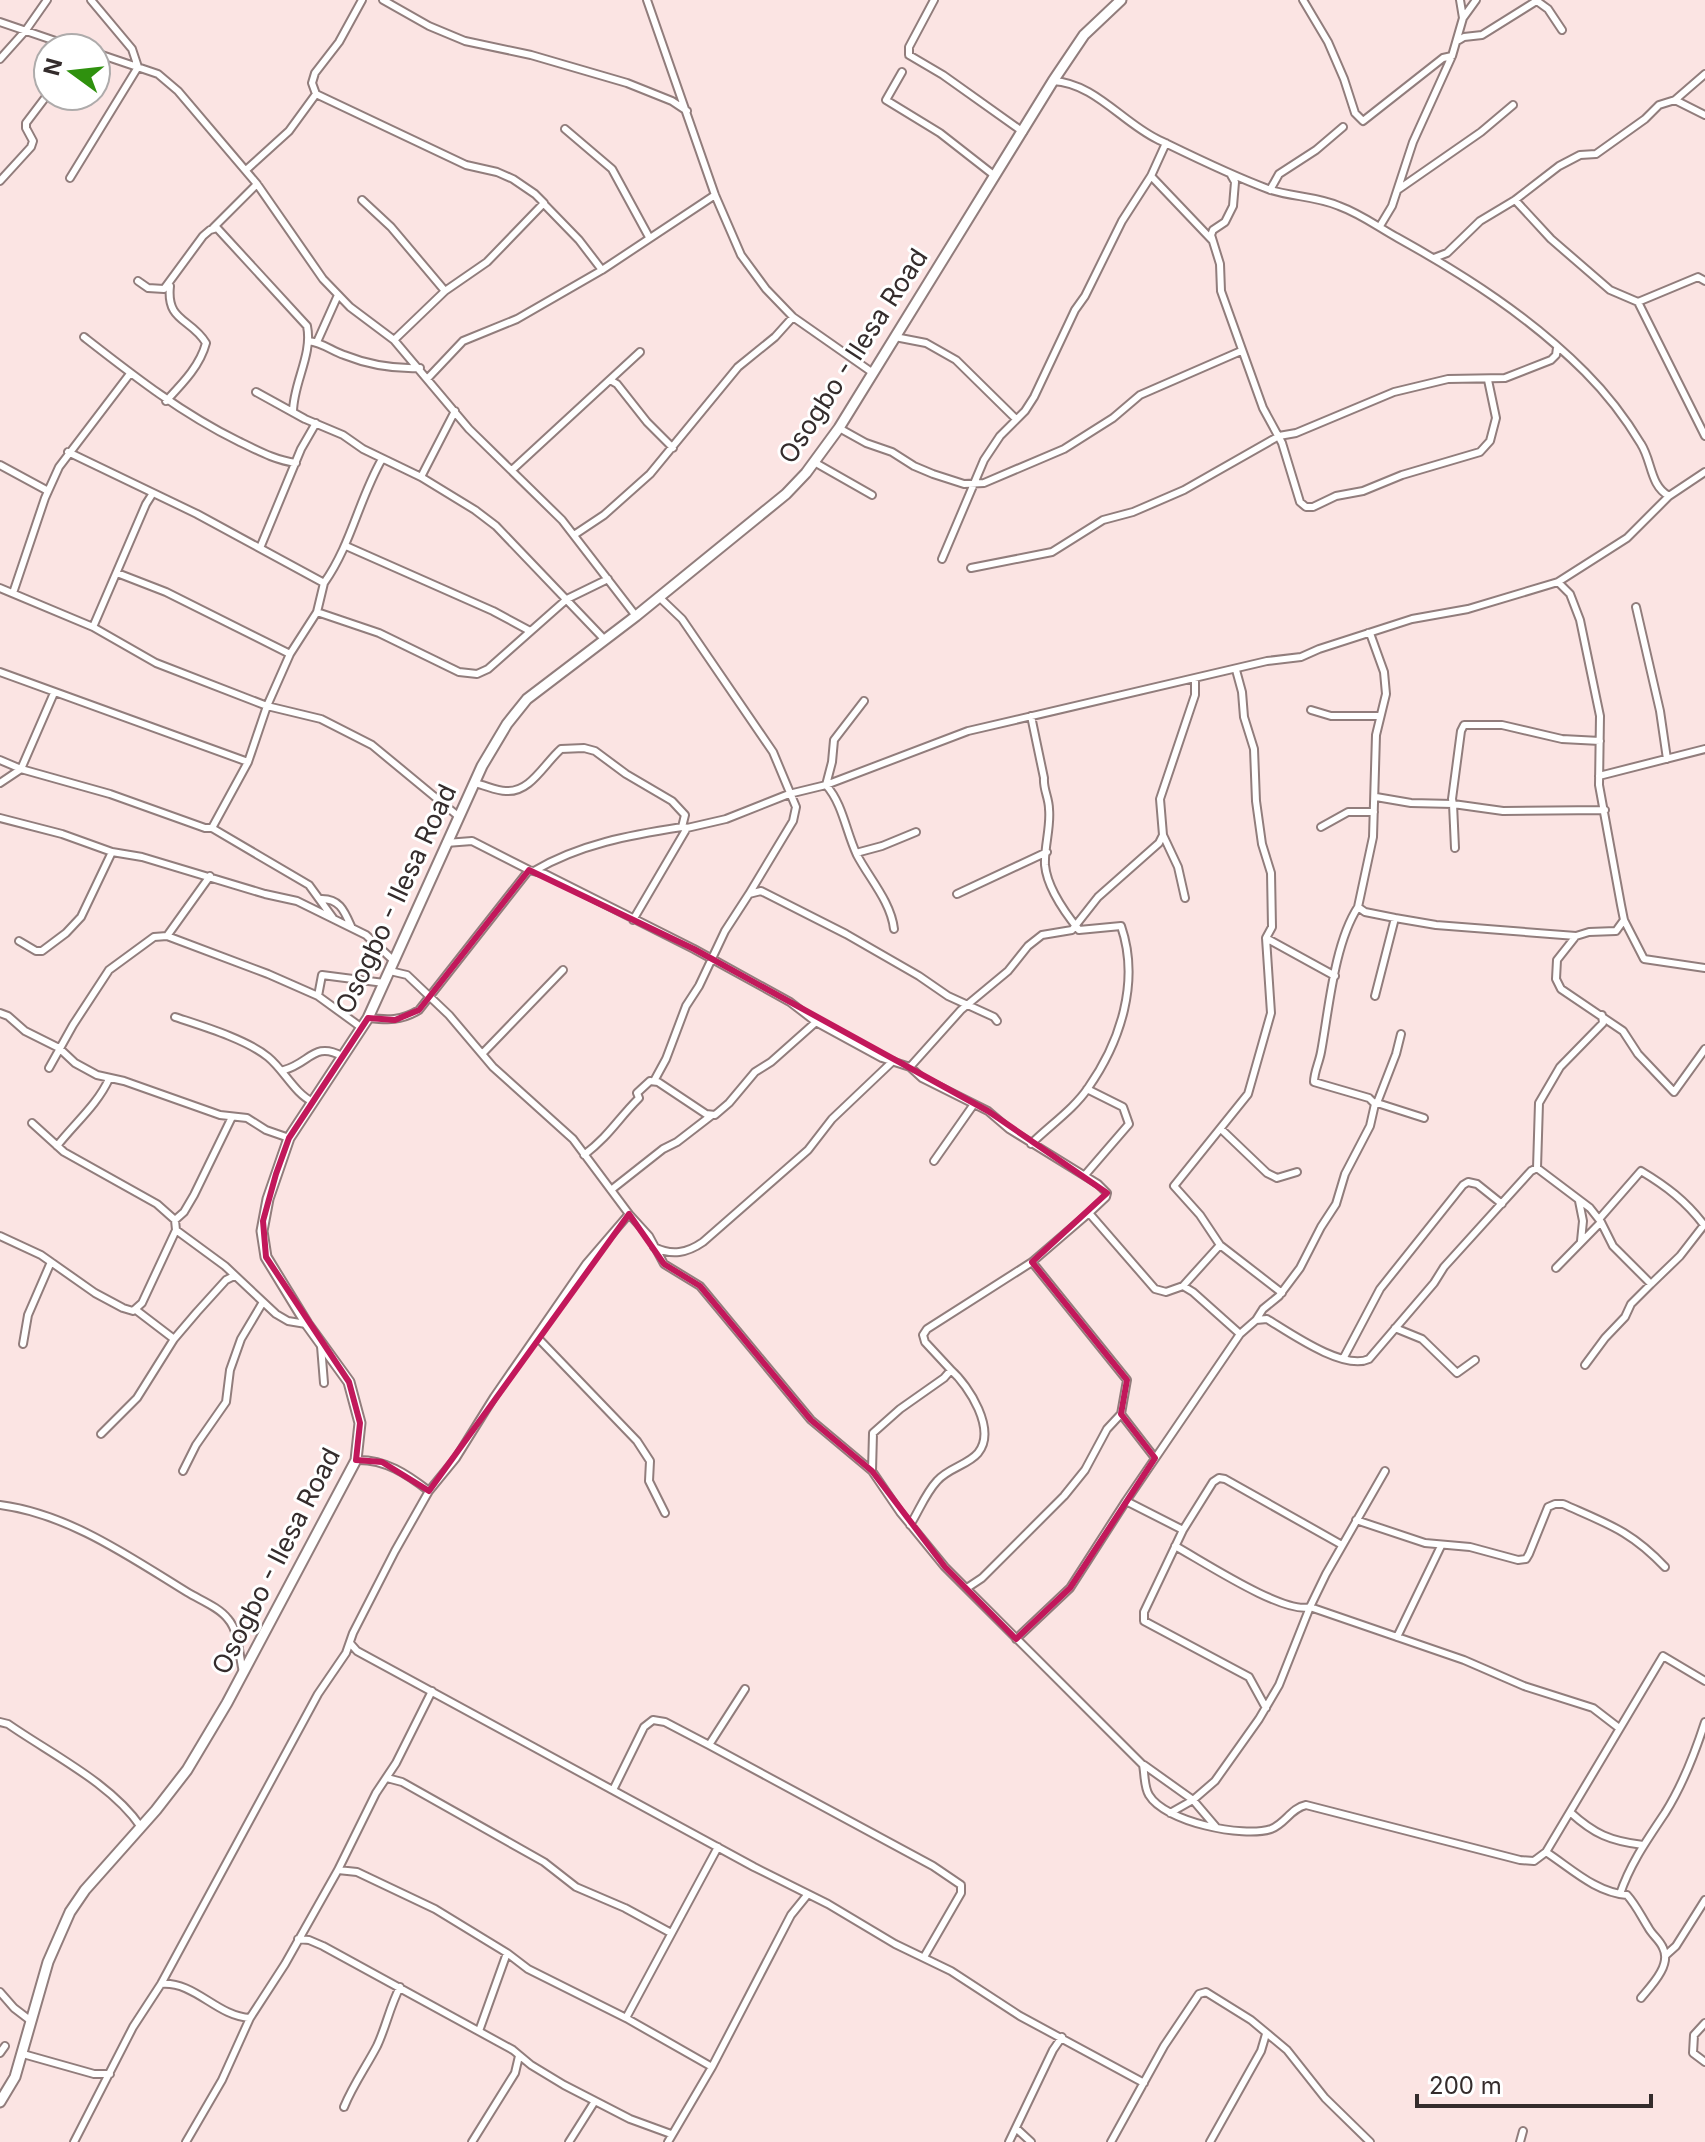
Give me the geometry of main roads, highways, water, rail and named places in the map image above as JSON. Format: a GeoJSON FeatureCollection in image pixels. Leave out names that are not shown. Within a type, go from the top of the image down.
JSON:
{"type":"FeatureCollection","features":[{"type":"Feature","properties":{"kind":"main road","name":"Osogbo - Ilesa Road"},"geometry":{"type":"LineString","coordinates":[[0,2102],[11,2085],[23,2054],[56,1939],[70,1912],[85,1890],[187,1770],[252,1656],[356,1460],[360,1437],[358,1407],[349,1382],[271,1268],[263,1241],[263,1221],[289,1138],[368,1018],[473,783],[495,742],[527,699],[636,616],[779,500],[814,462],[839,428],[1053,81],[1084,35],[1121,0]]}}]}
